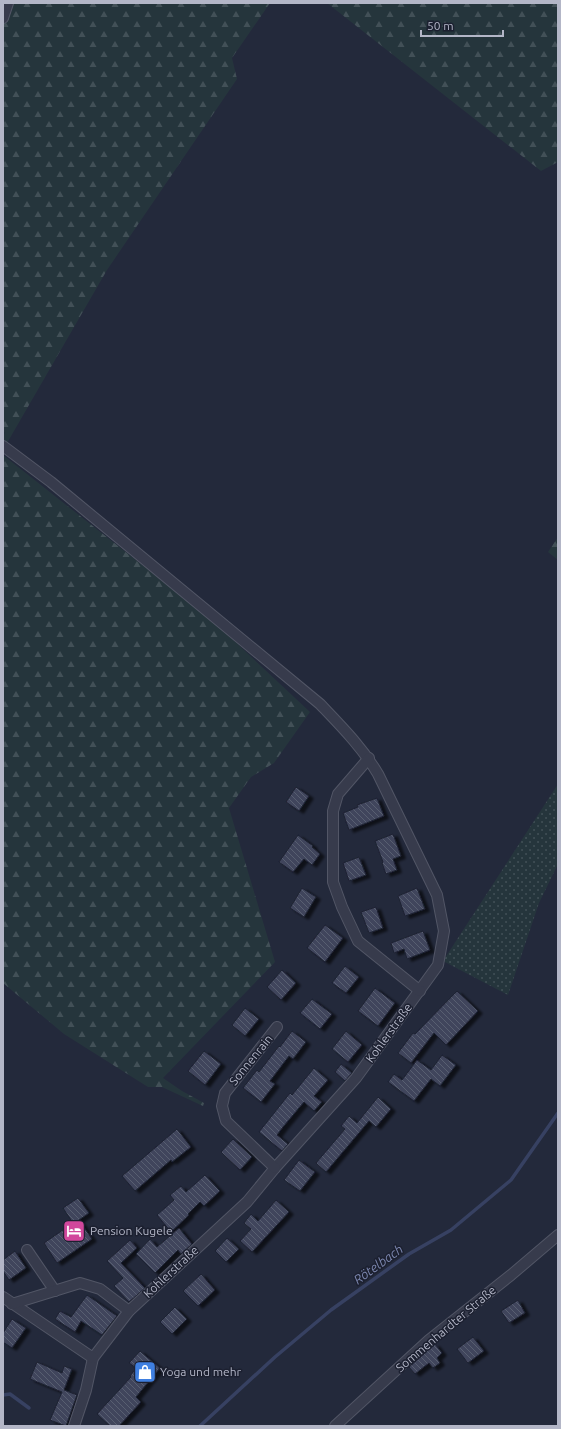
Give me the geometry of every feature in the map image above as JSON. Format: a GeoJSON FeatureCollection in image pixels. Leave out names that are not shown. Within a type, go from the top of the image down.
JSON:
{"type":"FeatureCollection","features":[{"type":"Feature","properties":{"kind":"street"},"geometry":{"type":"LineString","coordinates":[[3,18],[8,3]]}},
{"type":"Feature","properties":{"kind":"street","name":"Kohlerstraße"},"geometry":{"type":"LineString","coordinates":[[3,446],[51,482],[320,704],[351,736],[369,758],[378,774],[436,895],[444,931],[438,965],[356,1078],[275,1168],[247,1202],[130,1311],[93,1358]]}},
{"type":"Feature","properties":{"kind":"street"},"geometry":{"type":"LineString","coordinates":[[369,758],[338,794],[332,811],[333,882],[342,907],[358,941],[420,990]]}},
{"type":"Feature","properties":{"kind":"street","name":"Sonnenrain"},"geometry":{"type":"LineString","coordinates":[[275,1168],[226,1121],[222,1106],[226,1092],[277,1027]]}},
{"type":"Feature","properties":{"kind":"street","name":"Sommenhardter Straße"},"geometry":{"type":"LineString","coordinates":[[336,1426],[429,1340],[511,1275],[558,1235]]}},
{"type":"Feature","properties":{"kind":"street"},"geometry":{"type":"LineString","coordinates":[[27,1250],[56,1291]]}},
{"type":"Feature","properties":{"kind":"street"},"geometry":{"type":"LineString","coordinates":[[12,1304],[80,1283],[100,1289],[130,1311]]}},
{"type":"Feature","properties":{"kind":"street"},"geometry":{"type":"LineString","coordinates":[[3,1297],[93,1358],[86,1390],[74,1426]]}},
{"type":"Feature","properties":{"kind":"green space"},"geometry":{"type":"Polygon","coordinates":[[[3,3],[270,3],[232,58],[237,79],[107,270],[3,450],[3,434],[5,433],[3,431],[3,3]]]}},
{"type":"Feature","properties":{"kind":"green space"},"geometry":{"type":"Polygon","coordinates":[[[327,3],[558,3],[558,162],[541,171],[327,3]]]}},
{"type":"Feature","properties":{"kind":"green space"},"geometry":{"type":"Polygon","coordinates":[[[3,455],[229,636],[310,712],[274,763],[251,777],[229,808],[275,962],[163,1078],[182,1091],[204,1103],[203,1106],[162,1087],[148,1087],[64,1034],[3,983],[3,455]]]}},
{"type":"Feature","properties":{"kind":"green space"},"geometry":{"type":"Polygon","coordinates":[[[558,537],[558,560],[548,552],[558,537]]]}},
{"type":"Feature","properties":{"kind":"green space"},"geometry":{"type":"Polygon","coordinates":[[[558,784],[558,864],[539,903],[508,995],[443,961],[558,784]]]}},
{"type":"Feature","properties":{"kind":"building"},"geometry":{"type":"Polygon","coordinates":[[[296,787],[309,796],[299,811],[286,802],[296,787]]]}},
{"type":"Feature","properties":{"kind":"building"},"geometry":{"type":"Polygon","coordinates":[[[377,798],[384,816],[349,830],[343,813],[358,807],[357,805],[377,798]]]}},
{"type":"Feature","properties":{"kind":"building"},"geometry":{"type":"Polygon","coordinates":[[[393,834],[401,856],[393,859],[397,870],[386,874],[375,841],[393,834]]]}},
{"type":"Feature","properties":{"kind":"building"},"geometry":{"type":"Polygon","coordinates":[[[298,835],[313,846],[312,847],[320,854],[312,865],[304,859],[293,872],[279,862],[298,835]]]}},
{"type":"Feature","properties":{"kind":"building"},"geometry":{"type":"Polygon","coordinates":[[[359,857],[366,875],[349,881],[343,863],[359,857]]]}},
{"type":"Feature","properties":{"kind":"building"},"geometry":{"type":"Polygon","coordinates":[[[302,888],[316,897],[304,917],[290,908],[302,888]]]}},
{"type":"Feature","properties":{"kind":"building"},"geometry":{"type":"Polygon","coordinates":[[[417,888],[425,909],[405,916],[398,896],[417,888]]]}},
{"type":"Feature","properties":{"kind":"building"},"geometry":{"type":"Polygon","coordinates":[[[376,907],[383,928],[369,933],[361,912],[376,907]]]}},
{"type":"Feature","properties":{"kind":"building"},"geometry":{"type":"Polygon","coordinates":[[[325,925],[343,938],[325,962],[307,948],[325,925]]]}},
{"type":"Feature","properties":{"kind":"building"},"geometry":{"type":"Polygon","coordinates":[[[423,931],[430,950],[407,959],[404,949],[394,953],[391,943],[423,931]]]}},
{"type":"Feature","properties":{"kind":"building"},"geometry":{"type":"Polygon","coordinates":[[[345,966],[359,977],[346,993],[332,983],[345,966]]]}},
{"type":"Feature","properties":{"kind":"building"},"geometry":{"type":"Polygon","coordinates":[[[282,970],[296,983],[281,1000],[267,987],[282,970]]]}},
{"type":"Feature","properties":{"kind":"building"},"geometry":{"type":"Polygon","coordinates":[[[375,988],[395,1003],[378,1026],[358,1011],[375,988]]]}},
{"type":"Feature","properties":{"kind":"building"},"geometry":{"type":"Polygon","coordinates":[[[457,991],[478,1011],[446,1045],[434,1033],[411,1063],[398,1053],[413,1033],[415,1034],[457,991]]]}},
{"type":"Feature","properties":{"kind":"building"},"geometry":{"type":"Polygon","coordinates":[[[312,999],[332,1014],[320,1029],[300,1013],[312,999]]]}},
{"type":"Feature","properties":{"kind":"building"},"geometry":{"type":"Polygon","coordinates":[[[245,1008],[259,1019],[245,1036],[232,1025],[245,1008]]]}},
{"type":"Feature","properties":{"kind":"building"},"geometry":{"type":"Polygon","coordinates":[[[292,1031],[306,1042],[293,1059],[289,1056],[270,1081],[275,1084],[261,1102],[243,1088],[257,1070],[259,1072],[292,1031]]]}},
{"type":"Feature","properties":{"kind":"building"},"geometry":{"type":"Polygon","coordinates":[[[346,1031],[362,1045],[348,1062],[332,1049],[346,1031]]]}},
{"type":"Feature","properties":{"kind":"building"},"geometry":{"type":"Polygon","coordinates":[[[204,1051],[221,1064],[205,1085],[188,1071],[204,1051]]]}},
{"type":"Feature","properties":{"kind":"building"},"geometry":{"type":"Polygon","coordinates":[[[442,1055],[456,1065],[440,1086],[431,1079],[414,1101],[388,1082],[394,1074],[402,1080],[417,1060],[431,1070],[442,1055]]]}},
{"type":"Feature","properties":{"kind":"building"},"geometry":{"type":"Polygon","coordinates":[[[341,1064],[352,1073],[345,1081],[335,1072],[341,1064]]]}},
{"type":"Feature","properties":{"kind":"building"},"geometry":{"type":"Polygon","coordinates":[[[314,1068],[328,1080],[314,1096],[322,1102],[314,1111],[304,1102],[283,1127],[277,1135],[288,1144],[282,1151],[259,1132],[290,1093],[292,1095],[314,1068]]]}},
{"type":"Feature","properties":{"kind":"building"},"geometry":{"type":"Polygon","coordinates":[[[378,1097],[391,1109],[376,1127],[369,1121],[326,1172],[316,1163],[345,1129],[341,1126],[349,1116],[357,1123],[378,1097]]]}},
{"type":"Feature","properties":{"kind":"building"},"geometry":{"type":"Polygon","coordinates":[[[177,1129],[191,1147],[172,1162],[171,1160],[135,1191],[122,1176],[177,1129]]]}},
{"type":"Feature","properties":{"kind":"building"},"geometry":{"type":"Polygon","coordinates":[[[233,1139],[252,1157],[240,1170],[221,1152],[233,1139]]]}},
{"type":"Feature","properties":{"kind":"building"},"geometry":{"type":"Polygon","coordinates":[[[299,1160],[315,1172],[300,1191],[284,1180],[299,1160]]]}},
{"type":"Feature","properties":{"kind":"building"},"geometry":{"type":"Polygon","coordinates":[[[205,1175],[220,1191],[204,1206],[200,1202],[171,1232],[157,1215],[174,1200],[170,1195],[181,1186],[186,1192],[205,1175]]]}},
{"type":"Feature","properties":{"kind":"building","name":"Pension Kugele"},"geometry":{"type":"Polygon","coordinates":[[[78,1198],[89,1213],[79,1220],[92,1239],[57,1263],[44,1243],[73,1223],[63,1208],[78,1198]]]}},
{"type":"Feature","properties":{"kind":"building"},"geometry":{"type":"Polygon","coordinates":[[[276,1200],[289,1212],[252,1252],[240,1241],[251,1229],[244,1223],[251,1214],[258,1221],[276,1200]]]}},
{"type":"Feature","properties":{"kind":"building"},"geometry":{"type":"Polygon","coordinates":[[[179,1228],[192,1244],[181,1254],[178,1250],[155,1273],[136,1254],[150,1239],[157,1247],[179,1228]]]}},
{"type":"Feature","properties":{"kind":"building"},"geometry":{"type":"Polygon","coordinates":[[[227,1238],[239,1249],[226,1262],[215,1251],[227,1238]]]}},
{"type":"Feature","properties":{"kind":"building"},"geometry":{"type":"Polygon","coordinates":[[[130,1240],[137,1248],[121,1263],[145,1288],[129,1302],[114,1286],[123,1278],[107,1261],[130,1240]]]}},
{"type":"Feature","properties":{"kind":"building"},"geometry":{"type":"Polygon","coordinates":[[[15,1251],[26,1268],[9,1280],[3,1271],[3,1260],[15,1251]]]}},
{"type":"Feature","properties":{"kind":"building"},"geometry":{"type":"Polygon","coordinates":[[[201,1274],[215,1290],[198,1306],[183,1291],[201,1274]]]}},
{"type":"Feature","properties":{"kind":"building"},"geometry":{"type":"Polygon","coordinates":[[[87,1295],[117,1316],[102,1335],[81,1321],[75,1332],[55,1319],[60,1311],[71,1317],[87,1295]]]}},
{"type":"Feature","properties":{"kind":"building"},"geometry":{"type":"Polygon","coordinates":[[[518,1300],[525,1313],[509,1323],[501,1311],[518,1300]]]}},
{"type":"Feature","properties":{"kind":"building"},"geometry":{"type":"Polygon","coordinates":[[[175,1307],[187,1319],[172,1334],[160,1322],[175,1307]]]}},
{"type":"Feature","properties":{"kind":"building"},"geometry":{"type":"Polygon","coordinates":[[[12,1319],[26,1328],[12,1348],[3,1342],[3,1333],[12,1319]]]}},
{"type":"Feature","properties":{"kind":"building"},"geometry":{"type":"Polygon","coordinates":[[[473,1337],[484,1351],[468,1363],[457,1349],[473,1337]]]}},
{"type":"Feature","properties":{"kind":"building"},"geometry":{"type":"Polygon","coordinates":[[[435,1344],[442,1353],[437,1358],[440,1363],[433,1368],[429,1363],[415,1374],[409,1367],[435,1344]]]}},
{"type":"Feature","properties":{"kind":"building"},"geometry":{"type":"Polygon","coordinates":[[[140,1351],[160,1368],[136,1397],[141,1402],[119,1426],[110,1426],[97,1414],[131,1377],[130,1376],[136,1368],[129,1363],[140,1351]]]}},
{"type":"Feature","properties":{"kind":"building"},"geometry":{"type":"Polygon","coordinates":[[[37,1362],[62,1373],[64,1366],[72,1369],[64,1390],[77,1395],[66,1426],[50,1420],[62,1392],[30,1379],[37,1362]]]}},
{"type":"Feature","properties":{"kind":"waterway","name":"Rötelbach"},"geometry":{"type":"LineString","coordinates":[[200,1426],[275,1357],[331,1310],[409,1254],[451,1230],[511,1180],[558,1113]]}},
{"type":"Feature","properties":{"kind":"waterway"},"geometry":{"type":"LineString","coordinates":[[3,1395],[10,1394],[29,1408]]}},
{"type":"Feature","properties":{"kind":"place","name":"Pension Kugele"},"geometry":{"type":"Point","coordinates":[74,1231]}},
{"type":"Feature","properties":{"kind":"place","name":"Yoga und mehr"},"geometry":{"type":"Point","coordinates":[145,1372]}}]}
